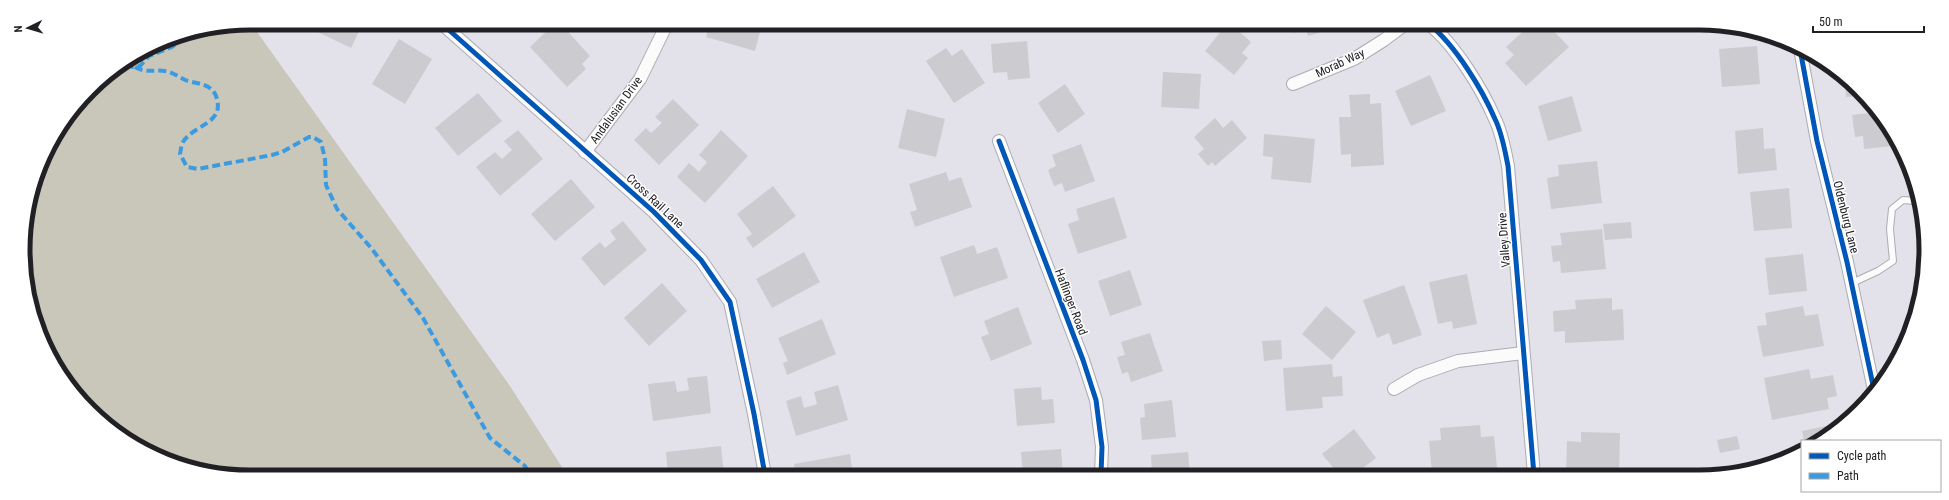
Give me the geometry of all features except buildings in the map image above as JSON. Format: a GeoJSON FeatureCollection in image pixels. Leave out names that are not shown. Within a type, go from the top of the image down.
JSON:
{"type":"FeatureCollection","features":[{"type":"Feature","properties":{"kind":"street","name":"Cross Rail Lane"},"geometry":{"type":"LineString","coordinates":[[448,30],[654,212],[701,260],[730,302],[754,414],[764,470]]}},
{"type":"Feature","properties":{"kind":"street","name":"Andalusian Drive"},"geometry":{"type":"LineString","coordinates":[[585,152],[640,79],[664,30]]}},
{"type":"Feature","properties":{"kind":"street","name":"Morab Way"},"geometry":{"type":"LineString","coordinates":[[1293,84],[1354,59],[1384,40],[1396,30]]}},
{"type":"Feature","properties":{"kind":"street","name":"Valley Drive"},"geometry":{"type":"LineString","coordinates":[[1436,30],[1460,60],[1481,93],[1495,119],[1503,143],[1508,166],[1534,470]]}},
{"type":"Feature","properties":{"kind":"street","name":"Oldenburg Lane"},"geometry":{"type":"LineString","coordinates":[[1801,55],[1817,142],[1852,284],[1873,385]]}},
{"type":"Feature","properties":{"kind":"street","name":"Haflinger Road"},"geometry":{"type":"LineString","coordinates":[[999,142],[1083,360],[1096,400],[1102,447],[1101,470]]}},
{"type":"Feature","properties":{"kind":"street"},"geometry":{"type":"LineString","coordinates":[[1394,389],[1418,375],[1458,361],[1523,353]]}},
{"type":"Feature","properties":{"kind":"lane"},"geometry":{"type":"LineString","coordinates":[[1852,284],[1878,271],[1893,261],[1890,229],[1892,209],[1903,200],[1914,201]]}},
{"type":"Feature","properties":{"kind":"shaded area"},"geometry":{"type":"Polygon","coordinates":[[[236,30],[256,30],[510,386],[564,470],[236,470],[193,463],[140,441],[116,425],[94,406],[75,384],[59,360],[37,307],[30,264],[30,236],[37,193],[59,140],[75,116],[94,94],[116,75],[140,59],[193,37],[236,30]]]}},
{"type":"Feature","properties":{"kind":"marked path"},"geometry":{"type":"LineString","coordinates":[[130,66],[132,67],[140,66],[149,56],[172,47],[179,42]]}},
{"type":"Feature","properties":{"kind":"marked path"},"geometry":{"type":"LineString","coordinates":[[135,67],[143,70],[168,72],[188,81],[208,87],[214,92],[218,105],[217,112],[213,118],[194,131],[182,143],[180,154],[187,167],[198,169],[272,155],[282,152],[309,137],[313,137],[321,142],[325,159],[326,185],[337,209],[372,249],[423,318],[490,438],[525,466],[527,470]]}},
{"type":"Feature","properties":{"kind":"cycle path"},"geometry":{"type":"LineString","coordinates":[[449,30],[654,212],[701,260],[730,302],[754,414],[764,470]]}},
{"type":"Feature","properties":{"kind":"cycle path"},"geometry":{"type":"LineString","coordinates":[[1435,30],[1449,44],[1467,68],[1483,94],[1497,124],[1504,148],[1508,166],[1534,470]]}},
{"type":"Feature","properties":{"kind":"cycle path"},"geometry":{"type":"LineString","coordinates":[[1801,55],[1817,141],[1847,262],[1873,385]]}},
{"type":"Feature","properties":{"kind":"cycle path"},"geometry":{"type":"LineString","coordinates":[[999,141],[1083,360],[1096,400],[1102,447],[1101,470]]}}]}
